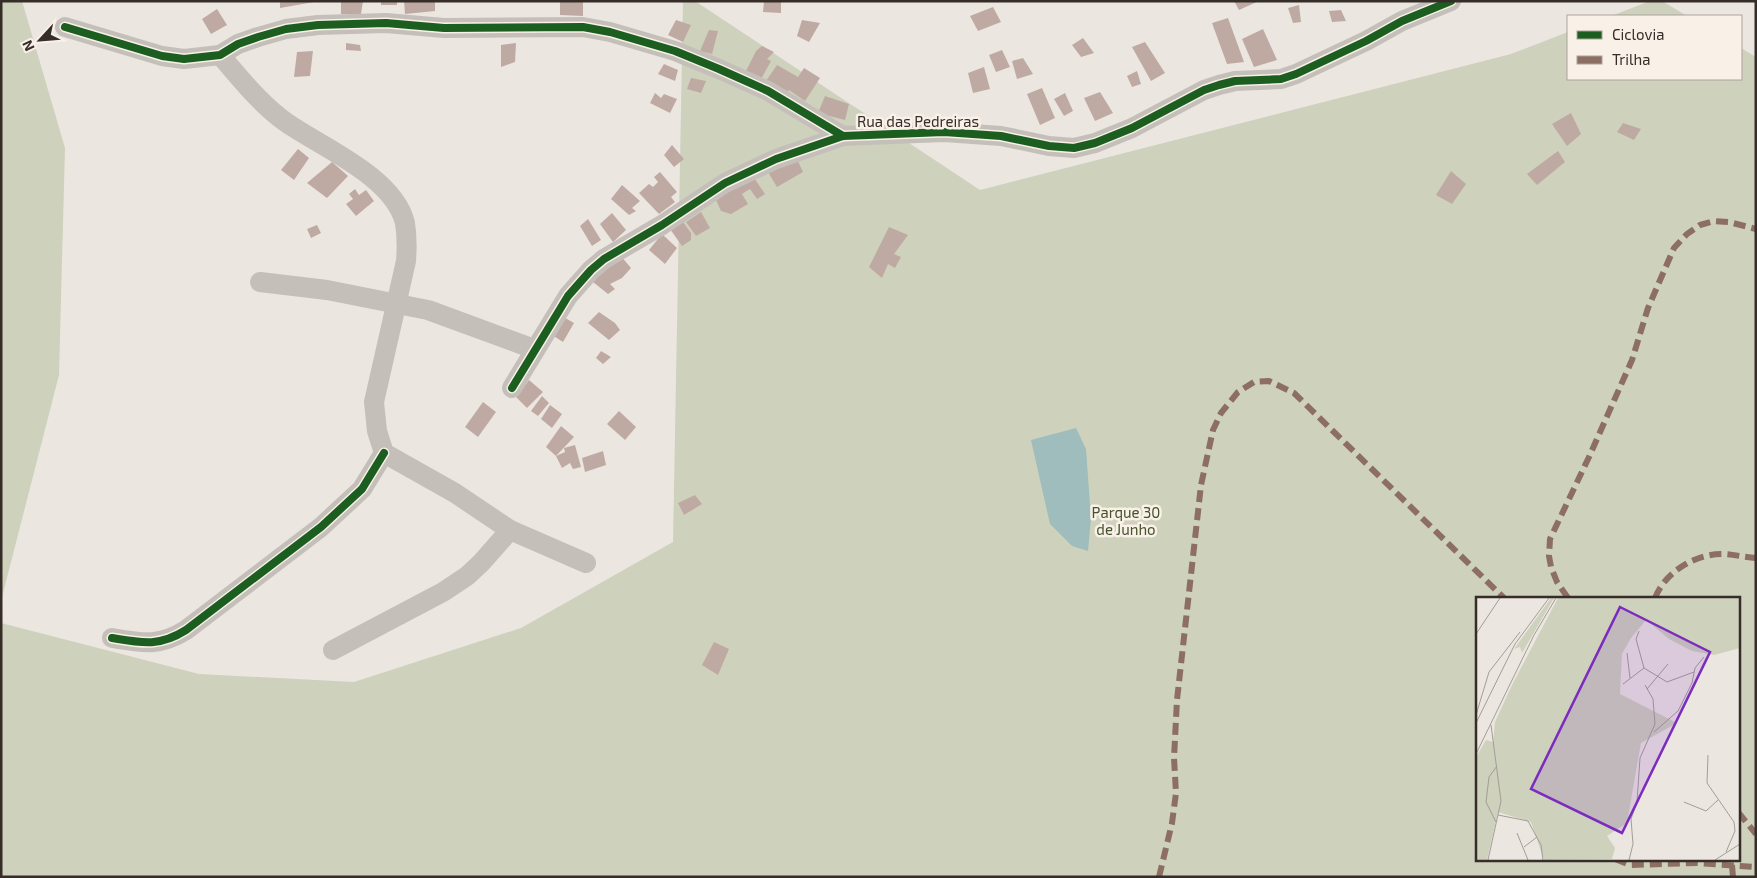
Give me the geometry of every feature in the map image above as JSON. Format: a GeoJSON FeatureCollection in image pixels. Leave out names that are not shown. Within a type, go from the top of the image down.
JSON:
{"type":"FeatureCollection","features":[{"type":"Feature","properties":{"kind":"street","name":"Rua das Pedreiras"},"geometry":{"type":"LineString","coordinates":[[512,388],[534,349],[568,296],[582,278],[604,259],[749,170],[843,136],[944,132],[1001,136],[1048,146],[1074,148],[1132,128],[1204,90],[1219,85],[1235,81],[1281,79],[1296,74],[1402,21],[1451,1]]}},
{"type":"Feature","properties":{"kind":"street"},"geometry":{"type":"LineString","coordinates":[[65,27],[162,56],[184,59],[220,55],[238,44],[258,37],[286,29],[318,25],[369,23],[444,28],[583,27],[610,32],[675,51],[720,69],[768,91],[843,136]]}},
{"type":"Feature","properties":{"kind":"street"},"geometry":{"type":"LineString","coordinates":[[220,55],[266,106],[286,123],[376,180],[395,202],[404,221],[407,242],[398,303],[378,379],[374,402],[377,431],[384,453],[455,493],[510,530],[586,563]]}},
{"type":"Feature","properties":{"kind":"street"},"geometry":{"type":"LineString","coordinates":[[260,282],[327,290],[428,310],[534,349]]}},
{"type":"Feature","properties":{"kind":"street"},"geometry":{"type":"LineString","coordinates":[[112,638],[145,643],[165,642],[186,630],[321,527],[362,489],[384,453]]}},
{"type":"Feature","properties":{"kind":"street"},"geometry":{"type":"LineString","coordinates":[[333,650],[443,592],[467,576],[510,530]]}},
{"type":"Feature","properties":{"kind":"green space"},"geometry":{"type":"Polygon","coordinates":[[[1,1],[22,1],[65,148],[59,375],[1,601],[1,1]]]}},
{"type":"Feature","properties":{"kind":"green space","name":"Parque 30 de Junho"},"geometry":{"type":"Polygon","coordinates":[[[683,1],[695,1],[980,190],[1511,54],[1567,32],[1567,80],[1742,80],[1742,49],[1756,57],[1756,877],[1,877],[1,623],[199,674],[354,682],[521,628],[673,542],[683,1]]]}},
{"type":"Feature","properties":{"kind":"green space"},"geometry":{"type":"Polygon","coordinates":[[[1650,1],[1662,1],[1685,15],[1614,15],[1650,1]]]}},
{"type":"Feature","properties":{"kind":"water"},"geometry":{"type":"Polygon","coordinates":[[[1076,428],[1086,449],[1091,518],[1088,551],[1072,546],[1050,524],[1031,440],[1076,428]]]}},
{"type":"Feature","properties":{"kind":"building"},"geometry":{"type":"Polygon","coordinates":[[[280,1],[314,1],[314,2],[280,8],[280,1]]]}},
{"type":"Feature","properties":{"kind":"building"},"geometry":{"type":"Polygon","coordinates":[[[341,1],[363,1],[361,14],[341,14],[341,1]]]}},
{"type":"Feature","properties":{"kind":"building"},"geometry":{"type":"Polygon","coordinates":[[[381,1],[397,1],[397,5],[381,5],[381,1]]]}},
{"type":"Feature","properties":{"kind":"building"},"geometry":{"type":"Polygon","coordinates":[[[404,1],[435,1],[435,11],[405,14],[404,1]]]}},
{"type":"Feature","properties":{"kind":"building"},"geometry":{"type":"Polygon","coordinates":[[[560,1],[583,1],[583,16],[560,15],[560,1]]]}},
{"type":"Feature","properties":{"kind":"building"},"geometry":{"type":"Polygon","coordinates":[[[764,1],[781,1],[781,13],[763,12],[764,1]]]}},
{"type":"Feature","properties":{"kind":"building"},"geometry":{"type":"Polygon","coordinates":[[[1234,1],[1259,1],[1239,10],[1234,1]]]}},
{"type":"Feature","properties":{"kind":"building"},"geometry":{"type":"Polygon","coordinates":[[[1299,5],[1301,22],[1293,23],[1288,8],[1299,5]]]}},
{"type":"Feature","properties":{"kind":"building"},"geometry":{"type":"Polygon","coordinates":[[[993,7],[1001,22],[978,31],[970,16],[993,7]]]}},
{"type":"Feature","properties":{"kind":"building"},"geometry":{"type":"Polygon","coordinates":[[[217,9],[227,25],[211,34],[202,19],[217,9]]]}},
{"type":"Feature","properties":{"kind":"building"},"geometry":{"type":"Polygon","coordinates":[[[1341,10],[1346,21],[1332,22],[1329,11],[1341,10]]]}},
{"type":"Feature","properties":{"kind":"building"},"geometry":{"type":"Polygon","coordinates":[[[1228,18],[1244,62],[1227,64],[1212,23],[1228,18]]]}},
{"type":"Feature","properties":{"kind":"building"},"geometry":{"type":"Polygon","coordinates":[[[676,20],[691,25],[683,42],[668,35],[676,20]]]}},
{"type":"Feature","properties":{"kind":"building"},"geometry":{"type":"Polygon","coordinates":[[[802,20],[820,23],[809,42],[797,36],[802,20]]]}},
{"type":"Feature","properties":{"kind":"building"},"geometry":{"type":"Polygon","coordinates":[[[1263,29],[1277,60],[1254,67],[1242,39],[1263,29]]]}},
{"type":"Feature","properties":{"kind":"building"},"geometry":{"type":"Polygon","coordinates":[[[709,30],[718,31],[712,54],[700,51],[709,30]]]}},
{"type":"Feature","properties":{"kind":"building"},"geometry":{"type":"Polygon","coordinates":[[[1083,38],[1094,53],[1081,57],[1072,45],[1083,38]]]}},
{"type":"Feature","properties":{"kind":"building"},"geometry":{"type":"Polygon","coordinates":[[[1145,42],[1165,73],[1151,81],[1132,47],[1145,42]]]}},
{"type":"Feature","properties":{"kind":"building"},"geometry":{"type":"Polygon","coordinates":[[[346,43],[360,45],[361,51],[346,50],[346,43]]]}},
{"type":"Feature","properties":{"kind":"building"},"geometry":{"type":"Polygon","coordinates":[[[516,43],[515,62],[501,67],[501,45],[516,43]]]}},
{"type":"Feature","properties":{"kind":"building"},"geometry":{"type":"Polygon","coordinates":[[[762,46],[774,52],[767,59],[771,61],[760,81],[745,73],[756,51],[762,46]]]}},
{"type":"Feature","properties":{"kind":"building"},"geometry":{"type":"Polygon","coordinates":[[[1002,50],[1010,67],[996,72],[989,55],[1002,50]]]}},
{"type":"Feature","properties":{"kind":"building"},"geometry":{"type":"Polygon","coordinates":[[[313,51],[310,76],[294,77],[297,52],[313,51]]]}},
{"type":"Feature","properties":{"kind":"building"},"geometry":{"type":"Polygon","coordinates":[[[1023,58],[1033,74],[1017,79],[1012,61],[1023,58]]]}},
{"type":"Feature","properties":{"kind":"building"},"geometry":{"type":"Polygon","coordinates":[[[664,64],[678,70],[675,81],[658,74],[664,64]]]}},
{"type":"Feature","properties":{"kind":"building"},"geometry":{"type":"Polygon","coordinates":[[[777,65],[798,77],[804,68],[820,78],[805,101],[789,90],[786,94],[766,81],[777,65]]]}},
{"type":"Feature","properties":{"kind":"building"},"geometry":{"type":"Polygon","coordinates":[[[984,67],[990,89],[973,93],[968,73],[984,67]]]}},
{"type":"Feature","properties":{"kind":"building"},"geometry":{"type":"Polygon","coordinates":[[[1137,71],[1141,84],[1132,87],[1127,76],[1137,71]]]}},
{"type":"Feature","properties":{"kind":"building"},"geometry":{"type":"Polygon","coordinates":[[[691,78],[706,81],[701,93],[687,89],[691,78]]]}},
{"type":"Feature","properties":{"kind":"building"},"geometry":{"type":"Polygon","coordinates":[[[1042,88],[1055,118],[1040,125],[1027,94],[1042,88]]]}},
{"type":"Feature","properties":{"kind":"building"},"geometry":{"type":"Polygon","coordinates":[[[1100,92],[1113,113],[1095,121],[1084,98],[1100,92]]]}},
{"type":"Feature","properties":{"kind":"building"},"geometry":{"type":"Polygon","coordinates":[[[655,93],[661,98],[664,94],[677,99],[670,113],[650,103],[655,93]]]}},
{"type":"Feature","properties":{"kind":"building"},"geometry":{"type":"Polygon","coordinates":[[[1065,93],[1073,111],[1064,116],[1054,99],[1065,93]]]}},
{"type":"Feature","properties":{"kind":"building"},"geometry":{"type":"Polygon","coordinates":[[[825,96],[849,104],[845,120],[818,113],[825,96]]]}},
{"type":"Feature","properties":{"kind":"building"},"geometry":{"type":"Polygon","coordinates":[[[1571,113],[1581,134],[1567,146],[1552,124],[1571,113]]]}},
{"type":"Feature","properties":{"kind":"building"},"geometry":{"type":"Polygon","coordinates":[[[1623,123],[1641,129],[1634,140],[1617,132],[1623,123]]]}},
{"type":"Feature","properties":{"kind":"building"},"geometry":{"type":"Polygon","coordinates":[[[672,145],[684,159],[674,167],[664,155],[672,145]]]}},
{"type":"Feature","properties":{"kind":"building"},"geometry":{"type":"Polygon","coordinates":[[[298,149],[309,158],[294,180],[281,170],[298,149]]]}},
{"type":"Feature","properties":{"kind":"building"},"geometry":{"type":"Polygon","coordinates":[[[1558,151],[1565,162],[1537,185],[1527,174],[1558,151]]]}},
{"type":"Feature","properties":{"kind":"building"},"geometry":{"type":"Polygon","coordinates":[[[797,159],[803,172],[777,187],[765,167],[797,159]]]}},
{"type":"Feature","properties":{"kind":"building"},"geometry":{"type":"Polygon","coordinates":[[[332,162],[348,176],[327,198],[307,183],[332,162]]]}},
{"type":"Feature","properties":{"kind":"building"},"geometry":{"type":"Polygon","coordinates":[[[1451,171],[1466,184],[1452,204],[1436,195],[1451,171]]]}},
{"type":"Feature","properties":{"kind":"building"},"geometry":{"type":"Polygon","coordinates":[[[660,172],[677,192],[671,197],[675,202],[659,214],[639,193],[649,184],[653,187],[658,182],[654,177],[660,172]]]}},
{"type":"Feature","properties":{"kind":"building"},"geometry":{"type":"Polygon","coordinates":[[[750,172],[765,194],[757,199],[750,189],[742,194],[748,204],[731,214],[721,211],[713,193],[750,172]]]}},
{"type":"Feature","properties":{"kind":"building"},"geometry":{"type":"Polygon","coordinates":[[[622,185],[640,201],[632,208],[636,211],[629,215],[611,199],[622,185]]]}},
{"type":"Feature","properties":{"kind":"building"},"geometry":{"type":"Polygon","coordinates":[[[355,189],[359,195],[366,190],[374,201],[356,216],[346,204],[353,199],[349,194],[355,189]]]}},
{"type":"Feature","properties":{"kind":"building"},"geometry":{"type":"Polygon","coordinates":[[[701,212],[710,228],[696,236],[686,222],[701,212]]]}},
{"type":"Feature","properties":{"kind":"building"},"geometry":{"type":"Polygon","coordinates":[[[612,213],[626,230],[613,242],[600,224],[612,213]]]}},
{"type":"Feature","properties":{"kind":"building"},"geometry":{"type":"Polygon","coordinates":[[[588,219],[601,240],[592,246],[580,226],[588,219]]]}},
{"type":"Feature","properties":{"kind":"building"},"geometry":{"type":"Polygon","coordinates":[[[683,222],[691,233],[691,240],[682,246],[670,229],[683,222]]]}},
{"type":"Feature","properties":{"kind":"building"},"geometry":{"type":"Polygon","coordinates":[[[317,225],[321,233],[311,238],[307,229],[317,225]]]}},
{"type":"Feature","properties":{"kind":"building"},"geometry":{"type":"Polygon","coordinates":[[[889,227],[908,235],[894,254],[901,257],[895,268],[888,264],[882,278],[869,267],[889,227]]]}},
{"type":"Feature","properties":{"kind":"building"},"geometry":{"type":"Polygon","coordinates":[[[662,234],[677,248],[665,264],[649,250],[662,234]]]}},
{"type":"Feature","properties":{"kind":"building"},"geometry":{"type":"Polygon","coordinates":[[[620,255],[631,268],[622,278],[610,284],[615,289],[608,294],[588,278],[620,255]]]}},
{"type":"Feature","properties":{"kind":"building"},"geometry":{"type":"Polygon","coordinates":[[[599,312],[615,323],[620,330],[609,340],[588,323],[599,312]]]}},
{"type":"Feature","properties":{"kind":"building"},"geometry":{"type":"Polygon","coordinates":[[[560,315],[574,323],[563,342],[549,333],[560,315]]]}},
{"type":"Feature","properties":{"kind":"building"},"geometry":{"type":"Polygon","coordinates":[[[601,351],[611,357],[603,364],[596,358],[601,351]]]}},
{"type":"Feature","properties":{"kind":"building"},"geometry":{"type":"Polygon","coordinates":[[[529,380],[543,392],[527,408],[516,397],[529,380]]]}},
{"type":"Feature","properties":{"kind":"building"},"geometry":{"type":"Polygon","coordinates":[[[542,396],[549,403],[538,416],[531,411],[542,396]]]}},
{"type":"Feature","properties":{"kind":"building"},"geometry":{"type":"Polygon","coordinates":[[[483,402],[496,412],[478,437],[465,427],[483,402]]]}},
{"type":"Feature","properties":{"kind":"building"},"geometry":{"type":"Polygon","coordinates":[[[550,405],[562,414],[552,428],[541,419],[550,405]]]}},
{"type":"Feature","properties":{"kind":"building"},"geometry":{"type":"Polygon","coordinates":[[[619,411],[636,427],[625,440],[607,424],[619,411]]]}},
{"type":"Feature","properties":{"kind":"building"},"geometry":{"type":"Polygon","coordinates":[[[561,426],[574,437],[556,456],[546,447],[561,426]]]}},
{"type":"Feature","properties":{"kind":"building"},"geometry":{"type":"Polygon","coordinates":[[[575,445],[581,467],[573,469],[570,463],[562,468],[556,456],[565,452],[564,448],[575,445]]]}},
{"type":"Feature","properties":{"kind":"building"},"geometry":{"type":"Polygon","coordinates":[[[603,451],[606,465],[585,472],[582,458],[603,451]]]}},
{"type":"Feature","properties":{"kind":"building"},"geometry":{"type":"Polygon","coordinates":[[[695,495],[702,504],[684,515],[678,503],[695,495]]]}},
{"type":"Feature","properties":{"kind":"building"},"geometry":{"type":"Polygon","coordinates":[[[714,642],[729,649],[718,675],[702,665],[714,642]]]}},
{"type":"Feature","properties":{"kind":"marked path"},"geometry":{"type":"LineString","coordinates":[[1567,597],[1557,582],[1551,567],[1549,556],[1550,539],[1632,360],[1648,308],[1674,248],[1687,234],[1700,225],[1714,221],[1729,222],[1756,229]]}},
{"type":"Feature","properties":{"kind":"marked path"},"geometry":{"type":"LineString","coordinates":[[1159,877],[1172,823],[1176,793],[1174,758],[1177,700],[1201,485],[1213,430],[1221,413],[1238,392],[1254,382],[1269,381],[1294,393],[1503,597]]}},
{"type":"Feature","properties":{"kind":"marked path"},"geometry":{"type":"LineString","coordinates":[[1656,597],[1666,580],[1674,572],[1692,561],[1703,557],[1724,554],[1756,558]]}},
{"type":"Feature","properties":{"kind":"marked path"},"geometry":{"type":"LineString","coordinates":[[1740,814],[1756,834]]}},
{"type":"Feature","properties":{"kind":"marked path"},"geometry":{"type":"LineString","coordinates":[[1618,860],[1630,865],[1697,863],[1756,867]]}},
{"type":"Feature","properties":{"kind":"marked path"},"geometry":{"type":"LineString","coordinates":[[1732,865],[1733,877]]}},
{"type":"Feature","properties":{"kind":"cycle path"},"geometry":{"type":"LineString","coordinates":[[512,388],[568,296],[591,270],[604,259],[662,225],[725,183],[776,159],[843,136],[944,132],[1001,136],[1049,146],[1074,148],[1095,143],[1132,128],[1204,90],[1235,81],[1281,79],[1296,74],[1366,41],[1402,21],[1451,1]]}},
{"type":"Feature","properties":{"kind":"cycle path"},"geometry":{"type":"LineString","coordinates":[[65,27],[162,56],[184,59],[220,55],[238,44],[258,37],[286,29],[318,25],[386,23],[444,28],[583,27],[610,32],[675,51],[719,69],[768,91],[843,136]]}},
{"type":"Feature","properties":{"kind":"cycle path"},"geometry":{"type":"LineString","coordinates":[[112,638],[150,642],[167,639],[186,630],[321,527],[362,489],[384,453]]}}]}
